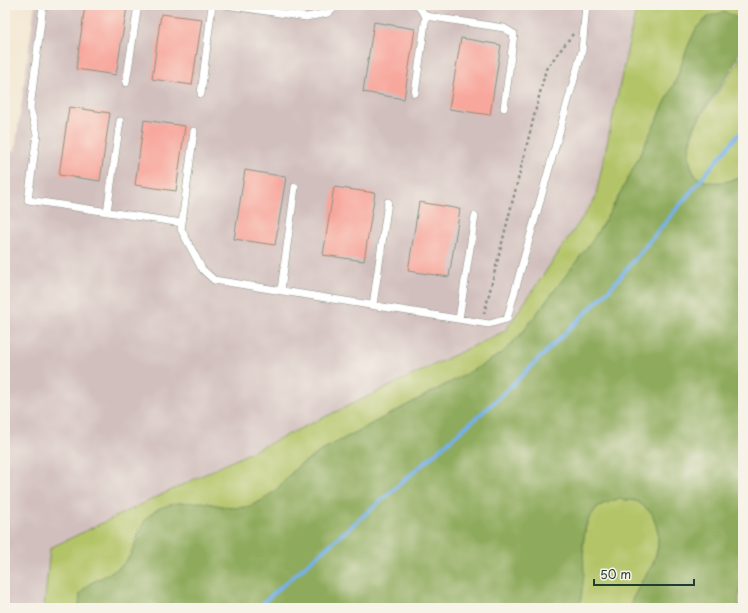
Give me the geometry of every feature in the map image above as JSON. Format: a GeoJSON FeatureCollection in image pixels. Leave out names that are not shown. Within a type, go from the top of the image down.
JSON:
{"type":"FeatureCollection","features":[{"type":"Feature","properties":{"kind":"lane"},"geometry":{"type":"LineString","coordinates":[[43,5],[30,108],[37,134],[28,200],[182,223]]}},
{"type":"Feature","properties":{"kind":"lane"},"geometry":{"type":"LineString","coordinates":[[126,83],[138,5]]}},
{"type":"Feature","properties":{"kind":"lane"},"geometry":{"type":"LineString","coordinates":[[201,94],[212,5]]}},
{"type":"Feature","properties":{"kind":"lane"},"geometry":{"type":"LineString","coordinates":[[225,5],[306,17],[328,13],[338,5]]}},
{"type":"Feature","properties":{"kind":"lane"},"geometry":{"type":"LineString","coordinates":[[417,5],[426,16],[504,28],[514,34],[504,108]]}},
{"type":"Feature","properties":{"kind":"lane"},"geometry":{"type":"LineString","coordinates":[[194,131],[181,229],[202,269],[214,280],[489,324],[507,319],[582,51],[586,5]]}},
{"type":"Feature","properties":{"kind":"lane"},"geometry":{"type":"LineString","coordinates":[[415,93],[426,16]]}},
{"type":"Feature","properties":{"kind":"lane"},"geometry":{"type":"LineString","coordinates":[[107,212],[120,121]]}},
{"type":"Feature","properties":{"kind":"lane"},"geometry":{"type":"LineString","coordinates":[[281,290],[295,187]]}},
{"type":"Feature","properties":{"kind":"lane"},"geometry":{"type":"LineString","coordinates":[[373,305],[388,202]]}},
{"type":"Feature","properties":{"kind":"lane"},"geometry":{"type":"LineString","coordinates":[[459,319],[475,216]]}},
{"type":"Feature","properties":{"kind":"path"},"geometry":{"type":"LineString","coordinates":[[482,322],[546,69],[585,18]]}},
{"type":"Feature","properties":{"kind":"shaded area"},"geometry":{"type":"Polygon","coordinates":[[[35,5],[637,5],[595,199],[505,331],[50,548],[44,608],[5,608],[5,150],[15,151],[35,5]]]}},
{"type":"Feature","properties":{"kind":"green space"},"geometry":{"type":"Polygon","coordinates":[[[637,5],[743,5],[743,33],[740,22],[697,27],[688,46],[676,80],[634,167],[610,212],[592,241],[522,333],[502,353],[479,367],[326,448],[297,467],[276,490],[261,501],[247,507],[231,508],[202,502],[139,532],[132,551],[124,564],[113,572],[87,586],[80,598],[79,608],[44,608],[50,548],[505,331],[595,199],[637,5]]]}},
{"type":"Feature","properties":{"kind":"green space"},"geometry":{"type":"Polygon","coordinates":[[[723,12],[733,15],[739,21],[742,28],[741,45],[736,61],[727,77],[696,122],[690,139],[689,157],[694,174],[704,181],[717,183],[743,177],[743,538],[739,608],[630,608],[632,600],[653,564],[658,547],[658,532],[652,513],[637,501],[618,499],[598,506],[586,523],[583,544],[584,574],[581,600],[577,608],[79,608],[80,594],[88,585],[121,567],[132,553],[139,532],[146,518],[159,508],[176,503],[202,502],[231,508],[247,507],[261,501],[276,490],[297,467],[326,448],[479,367],[502,353],[522,333],[592,241],[610,212],[634,167],[676,80],[688,46],[697,27],[709,16],[723,12]]]}},
{"type":"Feature","properties":{"kind":"green space"},"geometry":{"type":"Polygon","coordinates":[[[743,49],[743,177],[721,182],[707,181],[696,175],[692,168],[689,154],[690,140],[695,126],[730,75],[739,60],[743,49]]]}},
{"type":"Feature","properties":{"kind":"green space"},"geometry":{"type":"Polygon","coordinates":[[[618,499],[637,501],[653,513],[658,532],[658,547],[653,564],[632,600],[630,608],[577,608],[581,596],[584,540],[586,527],[590,516],[598,507],[618,499]]]}},
{"type":"Feature","properties":{"kind":"building"},"geometry":{"type":"Polygon","coordinates":[[[85,5],[117,5],[127,7],[116,75],[76,69],[85,5]]]}},
{"type":"Feature","properties":{"kind":"building"},"geometry":{"type":"Polygon","coordinates":[[[161,14],[202,19],[192,85],[152,79],[161,14]]]}},
{"type":"Feature","properties":{"kind":"building"},"geometry":{"type":"Polygon","coordinates":[[[374,22],[415,29],[404,99],[363,92],[374,22]]]}},
{"type":"Feature","properties":{"kind":"building"},"geometry":{"type":"Polygon","coordinates":[[[461,38],[501,45],[490,115],[449,109],[461,38]]]}},
{"type":"Feature","properties":{"kind":"building"},"geometry":{"type":"Polygon","coordinates":[[[69,107],[110,113],[100,181],[59,175],[69,107]]]}},
{"type":"Feature","properties":{"kind":"building"},"geometry":{"type":"Polygon","coordinates":[[[144,120],[185,126],[176,191],[135,185],[144,120]]]}},
{"type":"Feature","properties":{"kind":"building"},"geometry":{"type":"Polygon","coordinates":[[[245,170],[286,177],[275,245],[234,239],[245,170]]]}},
{"type":"Feature","properties":{"kind":"building"},"geometry":{"type":"Polygon","coordinates":[[[334,187],[375,193],[364,261],[323,255],[334,187]]]}},
{"type":"Feature","properties":{"kind":"building"},"geometry":{"type":"Polygon","coordinates":[[[419,202],[460,209],[449,277],[408,271],[419,202]]]}},
{"type":"Feature","properties":{"kind":"waterway"},"geometry":{"type":"LineString","coordinates":[[260,608],[265,601],[499,398],[610,289],[743,129]]}}]}
